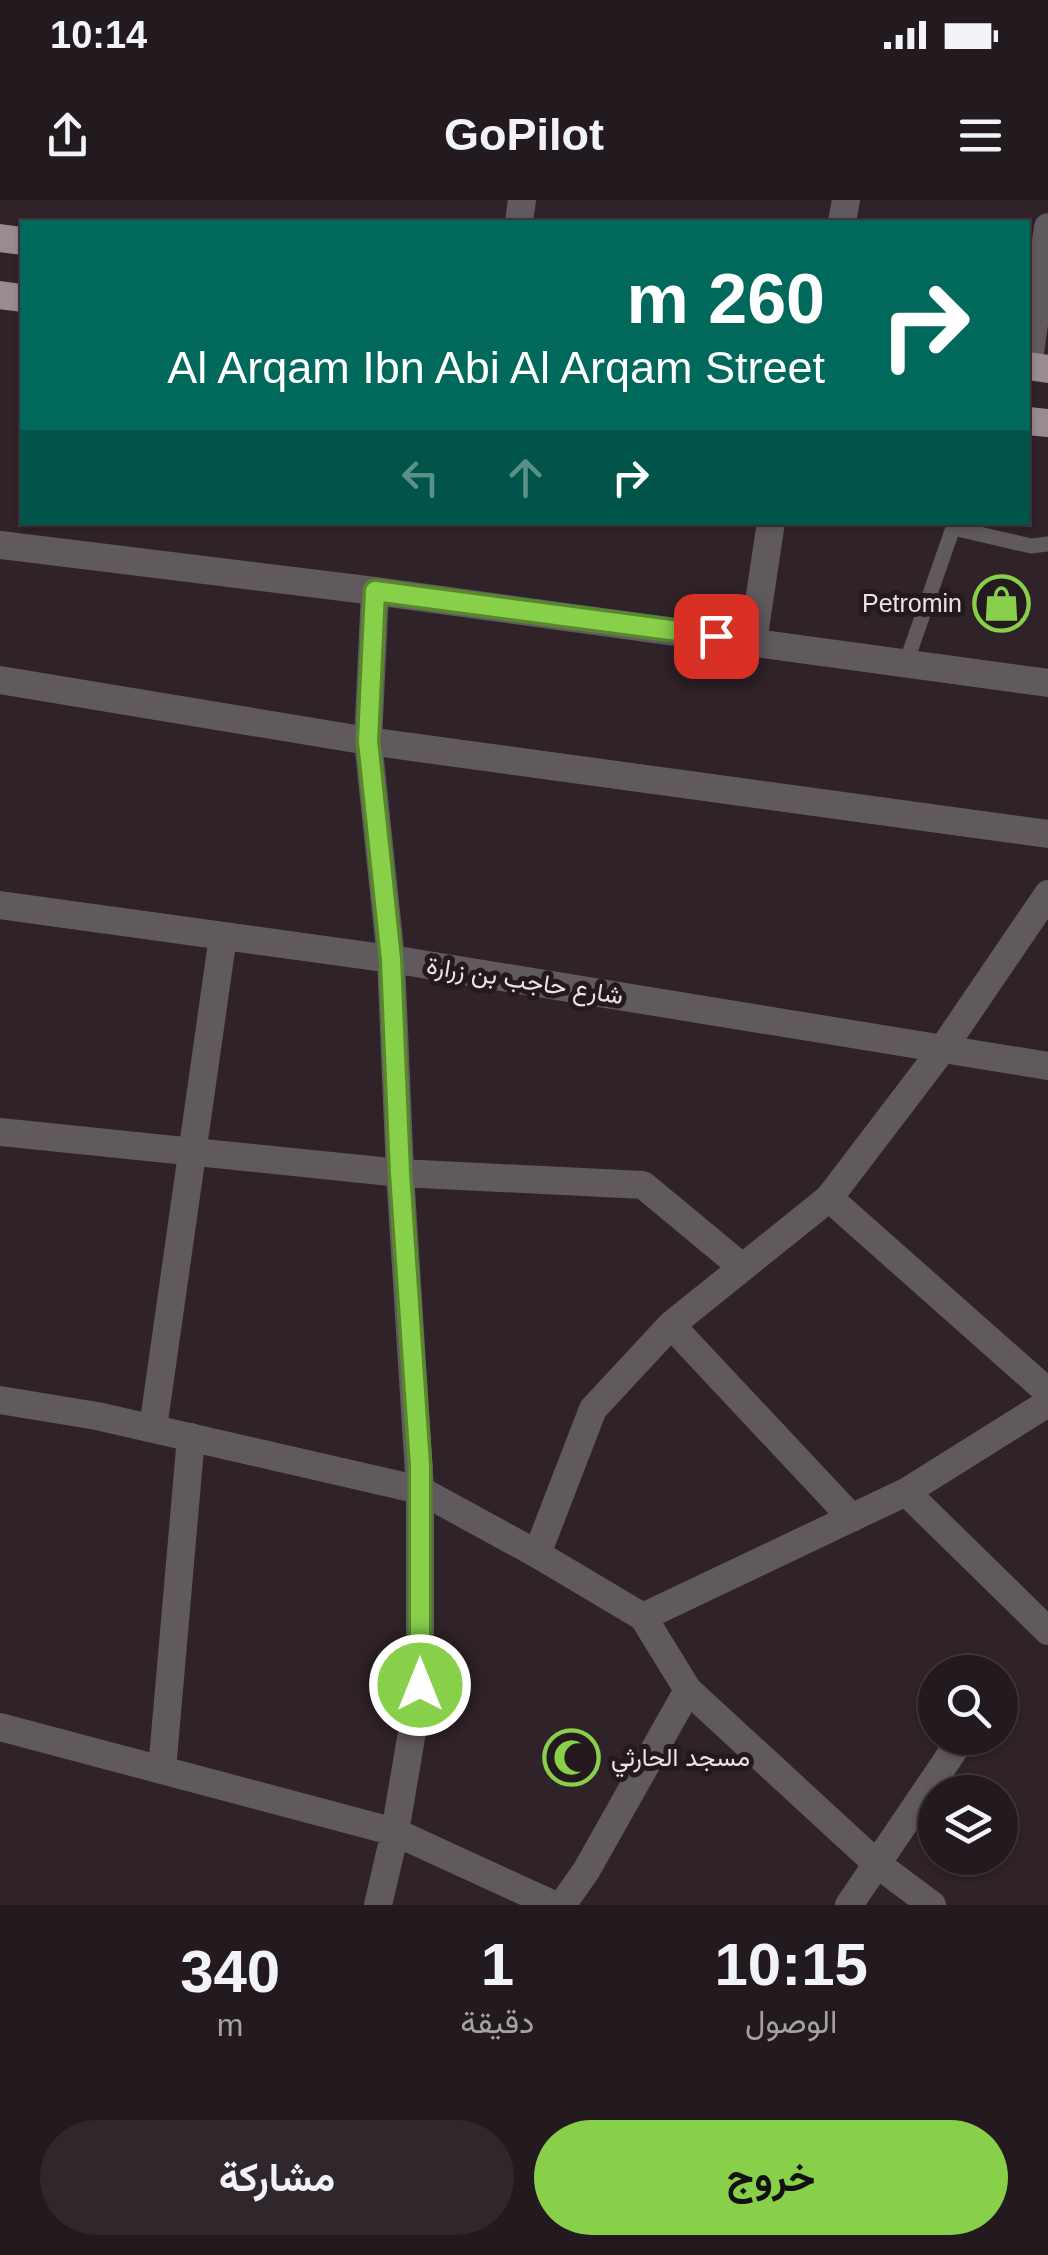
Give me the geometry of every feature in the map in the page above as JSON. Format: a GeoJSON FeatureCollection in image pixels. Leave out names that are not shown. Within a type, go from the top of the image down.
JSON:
{"type":"FeatureCollection","features":[{"type":"Feature","properties":{"kind":"street"},"geometry":{"type":"LineString","coordinates":[[1030,352],[1048,227]]}},
{"type":"Feature","properties":{"kind":"street"},"geometry":{"type":"LineString","coordinates":[[753,642],[772,525]]}},
{"type":"Feature","properties":{"kind":"street"},"geometry":{"type":"LineString","coordinates":[[0,546],[375,591],[1048,682]]}},
{"type":"Feature","properties":{"kind":"street"},"geometry":{"type":"LineString","coordinates":[[375,591],[368,741],[391,959],[420,1490],[420,1685],[395,1832],[378,1905]]}},
{"type":"Feature","properties":{"kind":"street"},"geometry":{"type":"LineString","coordinates":[[0,680],[368,741],[1048,834]]}},
{"type":"Feature","properties":{"kind":"street"},"geometry":{"type":"LineString","coordinates":[[537,1554],[593,1410],[671,1324],[829,1198],[944,1047],[1048,894]]}},
{"type":"Feature","properties":{"kind":"street","name":"شارع حاجب بن زرارة"},"geometry":{"type":"LineString","coordinates":[[0,904],[391,959],[1048,1066]]}},
{"type":"Feature","properties":{"kind":"street"},"geometry":{"type":"LineString","coordinates":[[153,1428],[223,936]]}},
{"type":"Feature","properties":{"kind":"street"},"geometry":{"type":"LineString","coordinates":[[0,1132],[400,1173],[643,1185],[742,1267]]}},
{"type":"Feature","properties":{"kind":"street"},"geometry":{"type":"LineString","coordinates":[[829,1198],[1048,1392]]}},
{"type":"Feature","properties":{"kind":"street"},"geometry":{"type":"LineString","coordinates":[[671,1324],[852,1518]]}},
{"type":"Feature","properties":{"kind":"street"},"geometry":{"type":"LineString","coordinates":[[0,1400],[153,1428],[420,1490],[643,1617],[688,1690],[877,1864],[932,1905]]}},
{"type":"Feature","properties":{"kind":"street"},"geometry":{"type":"LineString","coordinates":[[643,1617],[906,1492],[1048,1403]]}},
{"type":"Feature","properties":{"kind":"street"},"geometry":{"type":"LineString","coordinates":[[162,1770],[191,1437]]}},
{"type":"Feature","properties":{"kind":"street"},"geometry":{"type":"LineString","coordinates":[[906,1492],[1048,1631]]}},
{"type":"Feature","properties":{"kind":"street"},"geometry":{"type":"LineString","coordinates":[[0,1726],[395,1832],[558,1905],[586,1871],[688,1690]]}},
{"type":"Feature","properties":{"kind":"street"},"geometry":{"type":"LineString","coordinates":[[849,1905],[951,1755]]}},
{"type":"Feature","properties":{"kind":"lane"},"geometry":{"type":"LineString","coordinates":[[906,663],[954,525],[1032,546],[1048,544]]}},
{"type":"Feature","properties":{"kind":"place","name":"Petromin"},"geometry":{"type":"Point","coordinates":[1001,603]}},
{"type":"Feature","properties":{"kind":"place","name":"مسجد الحارثي"},"geometry":{"type":"Point","coordinates":[572,1757]}},
{"type":"Feature","properties":{"kind":"route"},"geometry":{"type":"LineString","coordinates":[[420,1685],[420,1465],[400,1173],[391,959],[368,741],[375,591],[716,636]]}}]}
